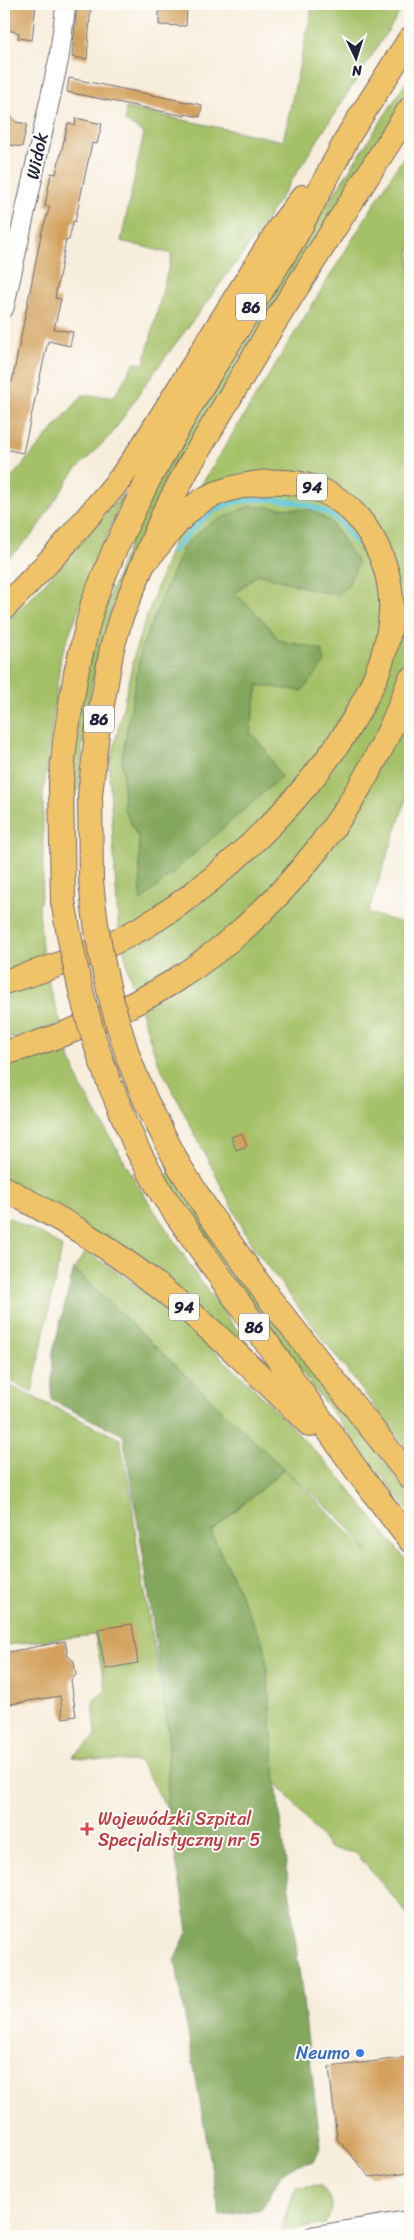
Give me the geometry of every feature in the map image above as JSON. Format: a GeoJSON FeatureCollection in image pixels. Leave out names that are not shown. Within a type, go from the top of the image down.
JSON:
{"type":"FeatureCollection","features":[{"type":"Feature","properties":{"kind":"main road","name":"86"},"geometry":{"type":"LineString","coordinates":[[410,39],[350,133],[296,235],[200,389],[148,480],[114,551],[93,603],[76,673],[64,741],[61,783],[63,901],[76,975],[93,1041],[137,1149],[162,1194],[360,1475],[410,1540]]}},
{"type":"Feature","properties":{"kind":"main road","name":"86"},"geometry":{"type":"LineString","coordinates":[[410,109],[276,319],[190,464],[164,513],[121,617],[112,648],[105,679],[90,795],[91,881],[95,929],[104,977],[130,1062],[145,1099],[178,1164],[210,1215],[269,1298],[410,1477]]}},
{"type":"Feature","properties":{"kind":"main road"},"geometry":{"type":"LineString","coordinates":[[4,608],[58,552],[120,479],[149,438],[280,227],[350,133]]}},
{"type":"Feature","properties":{"kind":"main road","name":"94"},"geometry":{"type":"LineString","coordinates":[[4,982],[58,964],[128,935],[157,918],[208,882],[272,822],[318,771],[353,720],[376,674],[383,654],[391,609],[385,565],[378,549],[353,514],[322,490],[302,484],[279,482],[256,483],[219,492],[203,500],[184,516],[143,564]]}},
{"type":"Feature","properties":{"kind":"main road"},"geometry":{"type":"LineString","coordinates":[[4,1053],[116,1012],[175,981],[234,935],[289,883],[310,860],[338,822],[373,762],[408,689]]}},
{"type":"Feature","properties":{"kind":"main road","name":"94"},"geometry":{"type":"LineString","coordinates":[[4,1188],[80,1231],[173,1298],[238,1354],[360,1475]]}},
{"type":"Feature","properties":{"kind":"street","name":"Widok"},"geometry":{"type":"LineString","coordinates":[[4,308],[59,58],[66,4]]}},
{"type":"Feature","properties":{"kind":"street"},"geometry":{"type":"LineString","coordinates":[[313,2236],[410,2220]]}},
{"type":"Feature","properties":{"kind":"green space"},"geometry":{"type":"Polygon","coordinates":[[[313,4],[405,4],[256,236],[150,378],[111,435],[73,473],[33,534],[4,563],[4,486],[83,395],[114,397],[134,363],[144,364],[172,254],[121,241],[144,133],[125,121],[126,108],[283,141],[313,4]]]}},
{"type":"Feature","properties":{"kind":"green space"},"geometry":{"type":"Polygon","coordinates":[[[410,76],[410,90],[155,507],[118,590],[100,648],[86,718],[79,789],[75,794],[71,792],[76,724],[97,628],[135,529],[178,445],[271,292],[410,76]]]}},
{"type":"Feature","properties":{"kind":"green space"},"geometry":{"type":"Polygon","coordinates":[[[410,146],[410,769],[404,785],[410,788],[368,913],[410,925],[410,1453],[252,1246],[157,1060],[130,978],[118,923],[109,770],[137,644],[182,516],[410,146]],[[249,506],[139,839],[141,901],[264,748],[250,732],[258,684],[302,691],[322,650],[278,640],[268,625],[235,594],[258,574],[322,592],[338,594],[249,506]]]}},
{"type":"Feature","properties":{"kind":"green space"},"geometry":{"type":"Polygon","coordinates":[[[124,493],[61,655],[43,795],[43,881],[39,908],[43,961],[4,973],[4,624],[47,581],[124,493]]]}},
{"type":"Feature","properties":{"kind":"green space"},"geometry":{"type":"Polygon","coordinates":[[[249,506],[312,510],[331,522],[358,563],[347,587],[338,594],[322,592],[258,574],[235,593],[268,625],[278,640],[322,650],[325,662],[302,691],[258,685],[250,732],[264,748],[281,777],[141,901],[139,839],[124,810],[122,757],[142,646],[184,545],[209,524],[249,506]]]}},
{"type":"Feature","properties":{"kind":"green space"},"geometry":{"type":"Polygon","coordinates":[[[47,977],[61,1024],[4,1041],[4,995],[47,977]]]}},
{"type":"Feature","properties":{"kind":"green space"},"geometry":{"type":"Polygon","coordinates":[[[67,1049],[80,1085],[139,1187],[197,1276],[279,1386],[4,1181],[4,1066],[67,1049]]]}},
{"type":"Feature","properties":{"kind":"green space"},"geometry":{"type":"Polygon","coordinates":[[[172,1172],[327,1388],[410,1495],[410,1512],[318,1394],[184,1214],[164,1176],[172,1172]]]}},
{"type":"Feature","properties":{"kind":"green space"},"geometry":{"type":"Polygon","coordinates":[[[4,1215],[47,1237],[62,1247],[32,1392],[4,1378],[4,1215]]]}},
{"type":"Feature","properties":{"kind":"green space"},"geometry":{"type":"Polygon","coordinates":[[[86,1251],[129,1280],[190,1329],[249,1383],[337,1474],[410,1565],[410,1917],[356,1853],[330,1848],[276,1782],[265,1648],[211,1532],[284,1469],[74,1269],[86,1251]],[[284,1469],[369,1553],[345,1523],[284,1469]]]}},
{"type":"Feature","properties":{"kind":"green space"},"geometry":{"type":"Polygon","coordinates":[[[74,1269],[284,1469],[211,1532],[265,1648],[276,1782],[321,2148],[312,2162],[295,2165],[281,2174],[262,2209],[220,2216],[175,1959],[188,1930],[167,1808],[169,1734],[143,1554],[123,1435],[51,1400],[53,1351],[74,1269]]]}},
{"type":"Feature","properties":{"kind":"green space"},"geometry":{"type":"Polygon","coordinates":[[[4,1383],[120,1439],[131,1495],[138,1553],[169,1734],[167,1808],[140,1762],[72,1757],[96,1736],[93,1701],[106,1690],[95,1635],[4,1645],[4,1383]]]}},
{"type":"Feature","properties":{"kind":"green space"},"geometry":{"type":"Polygon","coordinates":[[[320,2185],[331,2203],[330,2213],[325,2224],[282,2231],[282,2226],[296,2187],[320,2185]]]}},
{"type":"Feature","properties":{"kind":"building"},"geometry":{"type":"Polygon","coordinates":[[[4,4],[36,4],[32,40],[18,38],[19,33],[4,29],[4,4]]]}},
{"type":"Feature","properties":{"kind":"building"},"geometry":{"type":"Polygon","coordinates":[[[77,4],[91,4],[87,59],[72,57],[77,4]]]}},
{"type":"Feature","properties":{"kind":"building"},"geometry":{"type":"Polygon","coordinates":[[[159,4],[187,4],[186,26],[159,25],[159,4]]]}},
{"type":"Feature","properties":{"kind":"building"},"geometry":{"type":"Polygon","coordinates":[[[69,78],[202,105],[200,117],[185,114],[185,116],[67,92],[69,78]]]}},
{"type":"Feature","properties":{"kind":"building"},"geometry":{"type":"Polygon","coordinates":[[[4,109],[16,122],[27,124],[22,147],[4,144],[4,109]]]}},
{"type":"Feature","properties":{"kind":"building"},"geometry":{"type":"Polygon","coordinates":[[[76,118],[102,124],[97,144],[92,143],[75,222],[73,221],[69,240],[66,240],[55,298],[61,299],[54,329],[73,332],[70,346],[48,341],[23,453],[4,449],[4,380],[12,382],[41,235],[50,206],[45,206],[51,173],[56,174],[68,123],[75,125],[76,118]]]}},
{"type":"Feature","properties":{"kind":"building"},"geometry":{"type":"Polygon","coordinates":[[[242,1133],[247,1146],[236,1150],[231,1137],[242,1133]]]}},
{"type":"Feature","properties":{"kind":"building"},"geometry":{"type":"Polygon","coordinates":[[[132,1624],[138,1663],[105,1669],[98,1629],[132,1624]]]}},
{"type":"Feature","properties":{"kind":"building"},"geometry":{"type":"Polygon","coordinates":[[[65,1641],[68,1656],[74,1661],[76,1675],[71,1680],[76,1716],[63,1718],[60,1696],[4,1705],[4,1653],[65,1641]]]}},
{"type":"Feature","properties":{"kind":"building"},"geometry":{"type":"Polygon","coordinates":[[[410,2057],[410,2172],[370,2177],[337,2139],[329,2067],[410,2057]]]}},
{"type":"Feature","properties":{"kind":"waterway"},"geometry":{"type":"LineString","coordinates":[[172,552],[211,513],[227,505],[255,500],[287,501],[318,509],[341,524],[355,543]]}},
{"type":"Feature","properties":{"kind":"place","name":"Wojewódzki Szpital Specjalistyczny nr 5"},"geometry":{"type":"Point","coordinates":[87,1829]}},
{"type":"Feature","properties":{"kind":"place","name":"Neumo"},"geometry":{"type":"Point","coordinates":[360,2053]}}]}
